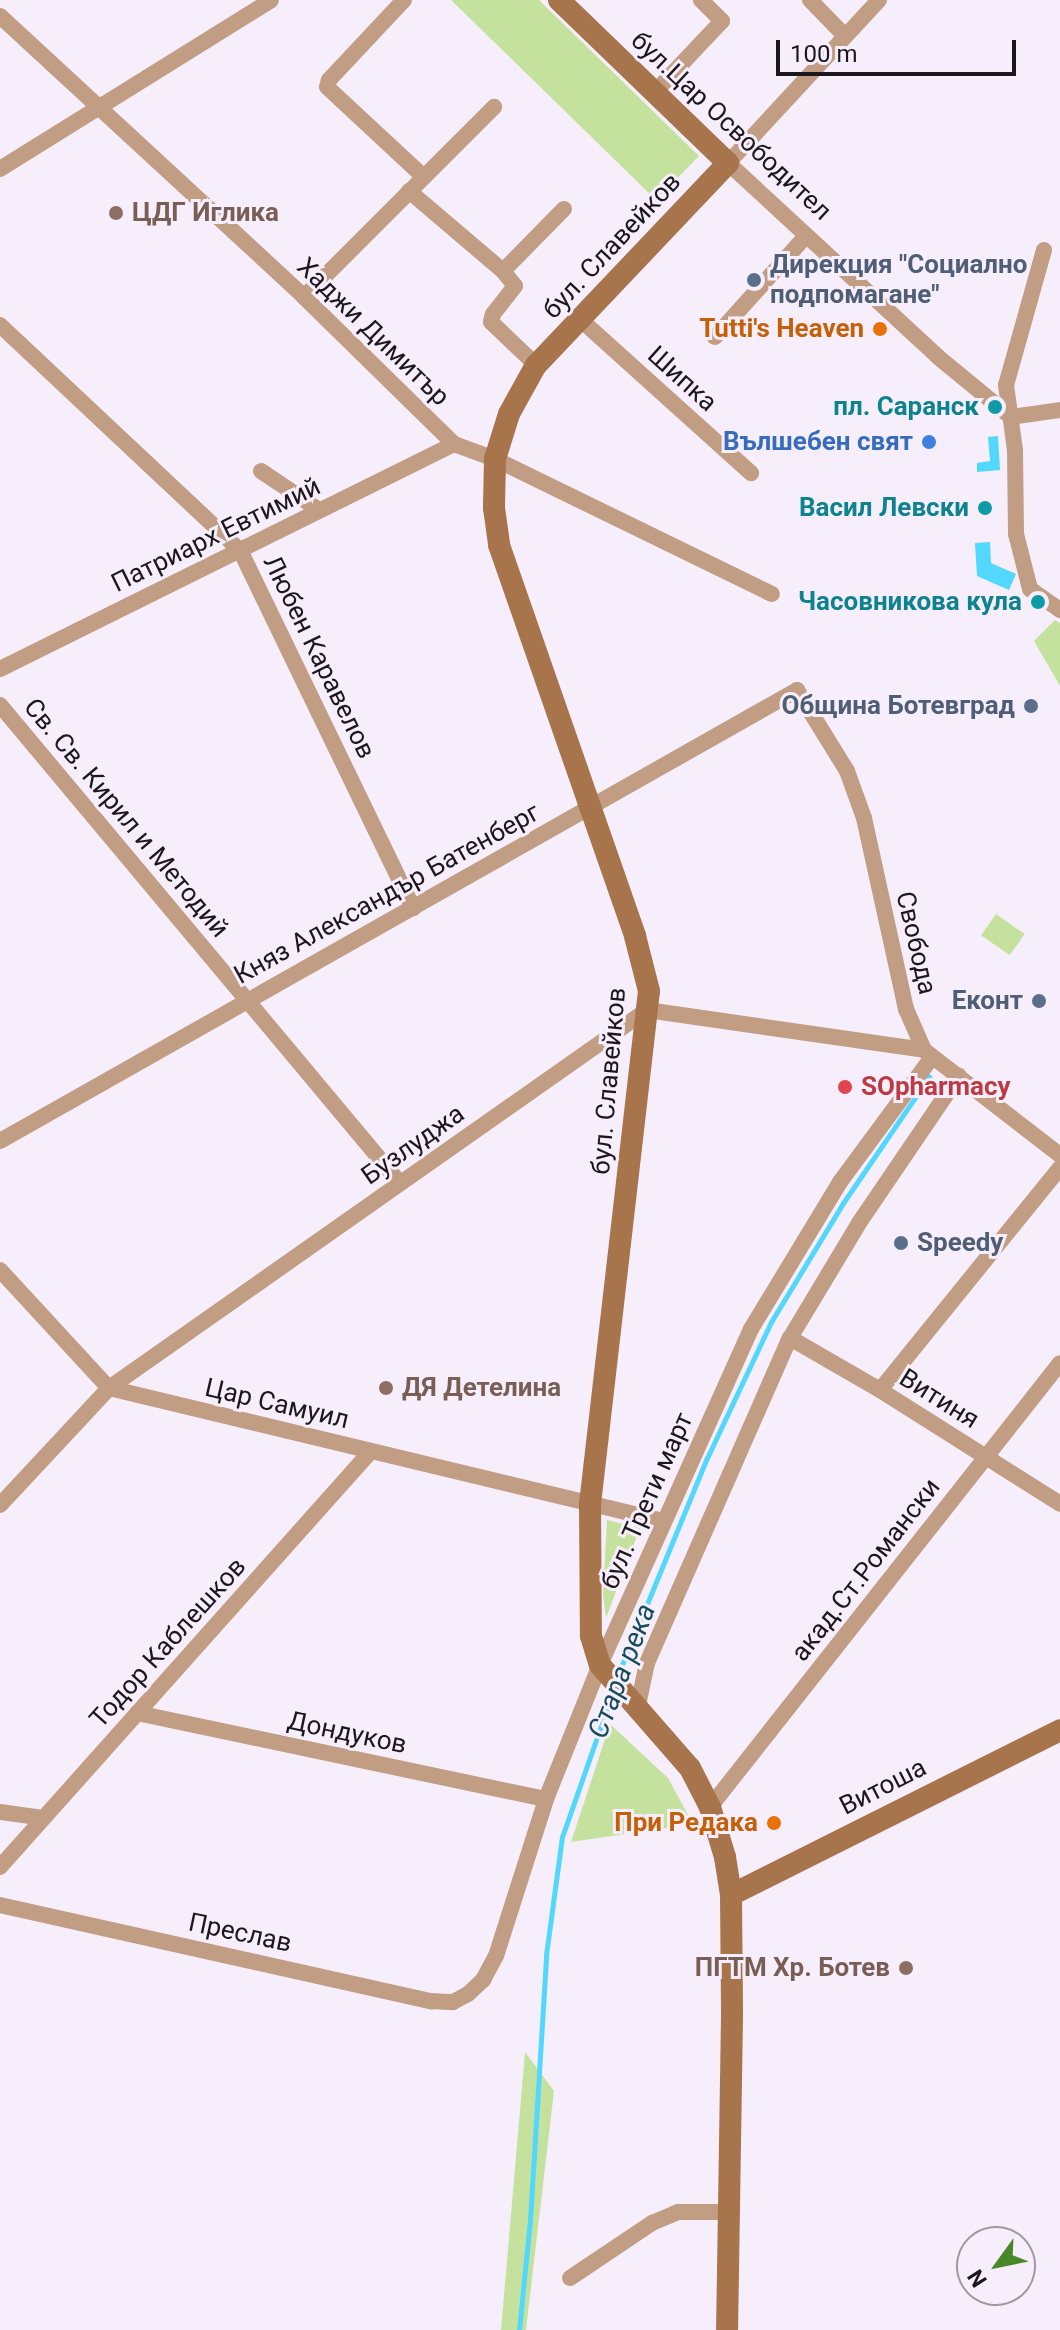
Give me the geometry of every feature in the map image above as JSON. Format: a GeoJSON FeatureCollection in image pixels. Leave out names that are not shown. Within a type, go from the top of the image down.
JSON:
{"type":"FeatureCollection","features":[{"type":"Feature","properties":{"kind":"street"},"geometry":{"type":"LineString","coordinates":[[0,169],[271,0]]}},
{"type":"Feature","properties":{"kind":"street"},"geometry":{"type":"LineString","coordinates":[[404,0],[329,80],[327,87],[424,177]]}},
{"type":"Feature","properties":{"kind":"street","name":"бул.Цар Освободител"},"geometry":{"type":"LineString","coordinates":[[559,0],[806,236],[938,357],[1011,417]]}},
{"type":"Feature","properties":{"kind":"street"},"geometry":{"type":"LineString","coordinates":[[654,93],[722,21],[701,0]]}},
{"type":"Feature","properties":{"kind":"street"},"geometry":{"type":"LineString","coordinates":[[810,0],[845,36]]}},
{"type":"Feature","properties":{"kind":"street"},"geometry":{"type":"LineString","coordinates":[[728,163],[879,0]]}},
{"type":"Feature","properties":{"kind":"street","name":"Хаджи Димитър"},"geometry":{"type":"LineString","coordinates":[[0,16],[101,106],[304,297],[454,444],[495,459],[772,594]]}},
{"type":"Feature","properties":{"kind":"street"},"geometry":{"type":"LineString","coordinates":[[304,297],[494,107]]}},
{"type":"Feature","properties":{"kind":"street","name":"бул. Славейков"},"geometry":{"type":"LineString","coordinates":[[605,1671],[591,1636],[590,1504],[649,991],[645,968],[499,545],[494,508],[495,459],[509,414],[536,365],[728,163]]}},
{"type":"Feature","properties":{"kind":"street"},"geometry":{"type":"LineString","coordinates":[[409,191],[503,271],[515,286],[493,314],[491,322],[536,365]]}},
{"type":"Feature","properties":{"kind":"street"},"geometry":{"type":"LineString","coordinates":[[503,271],[564,209]]}},
{"type":"Feature","properties":{"kind":"street"},"geometry":{"type":"LineString","coordinates":[[715,337],[806,236]]}},
{"type":"Feature","properties":{"kind":"street"},"geometry":{"type":"LineString","coordinates":[[1044,250],[1006,385],[1011,417],[1016,534],[1030,589],[1060,610]]}},
{"type":"Feature","properties":{"kind":"street","name":"Шипка"},"geometry":{"type":"LineString","coordinates":[[581,320],[751,473]]}},
{"type":"Feature","properties":{"kind":"street","name":"Любен Каравелов"},"geometry":{"type":"LineString","coordinates":[[0,325],[240,550],[413,908]]}},
{"type":"Feature","properties":{"kind":"street"},"geometry":{"type":"LineString","coordinates":[[1011,417],[1060,410]]}},
{"type":"Feature","properties":{"kind":"street","name":"Патриарх Евтимий"},"geometry":{"type":"LineString","coordinates":[[0,669],[454,444]]}},
{"type":"Feature","properties":{"kind":"street"},"geometry":{"type":"LineString","coordinates":[[261,471],[319,510]]}},
{"type":"Feature","properties":{"kind":"street","name":"Княз Александър Батенберг"},"geometry":{"type":"LineString","coordinates":[[0,1141],[246,999],[591,809],[797,690]]}},
{"type":"Feature","properties":{"kind":"street","name":"Свобода"},"geometry":{"type":"LineString","coordinates":[[797,690],[847,771],[864,818],[906,1009],[928,1053]]}},
{"type":"Feature","properties":{"kind":"street","name":"Св. Св. Кирил и Методий"},"geometry":{"type":"LineString","coordinates":[[0,705],[400,1183]]}},
{"type":"Feature","properties":{"kind":"street"},"geometry":{"type":"LineString","coordinates":[[647,1010],[928,1053],[1060,1155]]}},
{"type":"Feature","properties":{"kind":"street","name":"Бузлуджа"},"geometry":{"type":"LineString","coordinates":[[0,1505],[109,1388],[647,1010]]}},
{"type":"Feature","properties":{"kind":"street","name":"бул. Трети март"},"geometry":{"type":"LineString","coordinates":[[468,1994],[483,1980],[496,1956],[546,1799],[605,1671],[663,1521],[760,1313],[840,1182],[928,1053]]}},
{"type":"Feature","properties":{"kind":"street"},"geometry":{"type":"LineString","coordinates":[[630,1702],[790,1338],[859,1223],[959,1076]]}},
{"type":"Feature","properties":{"kind":"street"},"geometry":{"type":"LineString","coordinates":[[880,1390],[1060,1168]]}},
{"type":"Feature","properties":{"kind":"street"},"geometry":{"type":"LineString","coordinates":[[0,1270],[109,1388]]}},
{"type":"Feature","properties":{"kind":"street","name":"Витиня"},"geometry":{"type":"LineString","coordinates":[[790,1338],[880,1390],[1060,1504]]}},
{"type":"Feature","properties":{"kind":"street","name":"акад.Ст.Романски"},"geometry":{"type":"LineString","coordinates":[[710,1807],[1060,1363]]}},
{"type":"Feature","properties":{"kind":"street","name":"Цар Самуил"},"geometry":{"type":"LineString","coordinates":[[109,1388],[663,1521]]}},
{"type":"Feature","properties":{"kind":"street","name":"Тодор Каблешков"},"geometry":{"type":"LineString","coordinates":[[0,1867],[371,1451]]}},
{"type":"Feature","properties":{"kind":"street"},"geometry":{"type":"LineString","coordinates":[[605,1671],[690,1768],[710,1807],[725,1857],[731,1895],[731,2212],[727,2330]]}},
{"type":"Feature","properties":{"kind":"street","name":"Дондуков"},"geometry":{"type":"LineString","coordinates":[[137,1713],[546,1799]]}},
{"type":"Feature","properties":{"kind":"street","name":"Витоша"},"geometry":{"type":"LineString","coordinates":[[731,1895],[1060,1730]]}},
{"type":"Feature","properties":{"kind":"street"},"geometry":{"type":"LineString","coordinates":[[0,1812],[43,1818]]}},
{"type":"Feature","properties":{"kind":"street","name":"Преслав"},"geometry":{"type":"LineString","coordinates":[[0,1905],[431,2001],[453,2002],[468,1994]]}},
{"type":"Feature","properties":{"kind":"street"},"geometry":{"type":"LineString","coordinates":[[570,2278],[652,2223],[678,2212],[731,2212]]}},
{"type":"Feature","properties":{"kind":"green space"},"geometry":{"type":"Polygon","coordinates":[[[451,0],[539,0],[699,156],[656,200],[451,0]]]}},
{"type":"Feature","properties":{"kind":"green space"},"geometry":{"type":"Polygon","coordinates":[[[1055,620],[1060,623],[1060,686],[1034,641],[1055,620]]]}},
{"type":"Feature","properties":{"kind":"green space"},"geometry":{"type":"Polygon","coordinates":[[[996,914],[1025,934],[1010,955],[981,935],[996,914]]]}},
{"type":"Feature","properties":{"kind":"green space"},"geometry":{"type":"Polygon","coordinates":[[[607,1520],[640,1528],[606,1618],[603,1594],[607,1520]]]}},
{"type":"Feature","properties":{"kind":"green space"},"geometry":{"type":"Polygon","coordinates":[[[610,1724],[668,1778],[693,1824],[571,1842],[610,1724]]]}},
{"type":"Feature","properties":{"kind":"green space"},"geometry":{"type":"Polygon","coordinates":[[[525,2052],[554,2091],[526,2330],[501,2330],[525,2052]]]}},
{"type":"Feature","properties":{"kind":"water"},"geometry":{"type":"Polygon","coordinates":[[[998,436],[1000,470],[977,472],[977,463],[990,461],[988,437],[998,436]]]}},
{"type":"Feature","properties":{"kind":"water"},"geometry":{"type":"Polygon","coordinates":[[[990,542],[991,563],[1016,574],[1009,590],[977,576],[975,543],[990,542]]]}},
{"type":"Feature","properties":{"kind":"waterway","name":"Стара река"},"geometry":{"type":"LineString","coordinates":[[617,1677],[707,1458],[771,1322],[843,1203],[929,1077]]}},
{"type":"Feature","properties":{"kind":"waterway","name":"Стара река"},"geometry":{"type":"LineString","coordinates":[[519,2330],[530,2220],[546,1955],[562,1837],[613,1691]]}},
{"type":"Feature","properties":{"kind":"place","name":"ЦДГ Иглика"},"geometry":{"type":"Point","coordinates":[116,213]}},
{"type":"Feature","properties":{"kind":"place","name":"Дирекция \"Социално подпомагане\""},"geometry":{"type":"Point","coordinates":[754,280]}},
{"type":"Feature","properties":{"kind":"place","name":"Tutti's Heaven"},"geometry":{"type":"Point","coordinates":[880,329]}},
{"type":"Feature","properties":{"kind":"place","name":"пл. Саранск"},"geometry":{"type":"Point","coordinates":[995,407]}},
{"type":"Feature","properties":{"kind":"place","name":"Вълшебен свят"},"geometry":{"type":"Point","coordinates":[929,442]}},
{"type":"Feature","properties":{"kind":"place","name":"Васил Левски"},"geometry":{"type":"Point","coordinates":[985,508]}},
{"type":"Feature","properties":{"kind":"place","name":"Часовникова кула"},"geometry":{"type":"Point","coordinates":[1038,602]}},
{"type":"Feature","properties":{"kind":"place","name":"Община Ботевград"},"geometry":{"type":"Point","coordinates":[1031,706]}},
{"type":"Feature","properties":{"kind":"place","name":"Еконт"},"geometry":{"type":"Point","coordinates":[1039,1001]}},
{"type":"Feature","properties":{"kind":"place","name":"SOpharmacy"},"geometry":{"type":"Point","coordinates":[845,1087]}},
{"type":"Feature","properties":{"kind":"place","name":"Speedy"},"geometry":{"type":"Point","coordinates":[901,1243]}},
{"type":"Feature","properties":{"kind":"place","name":"ДЯ Детелина"},"geometry":{"type":"Point","coordinates":[386,1388]}},
{"type":"Feature","properties":{"kind":"place","name":"При Редака"},"geometry":{"type":"Point","coordinates":[774,1823]}},
{"type":"Feature","properties":{"kind":"place","name":"ПГТМ Хр. Ботев"},"geometry":{"type":"Point","coordinates":[906,1968]}}]}
